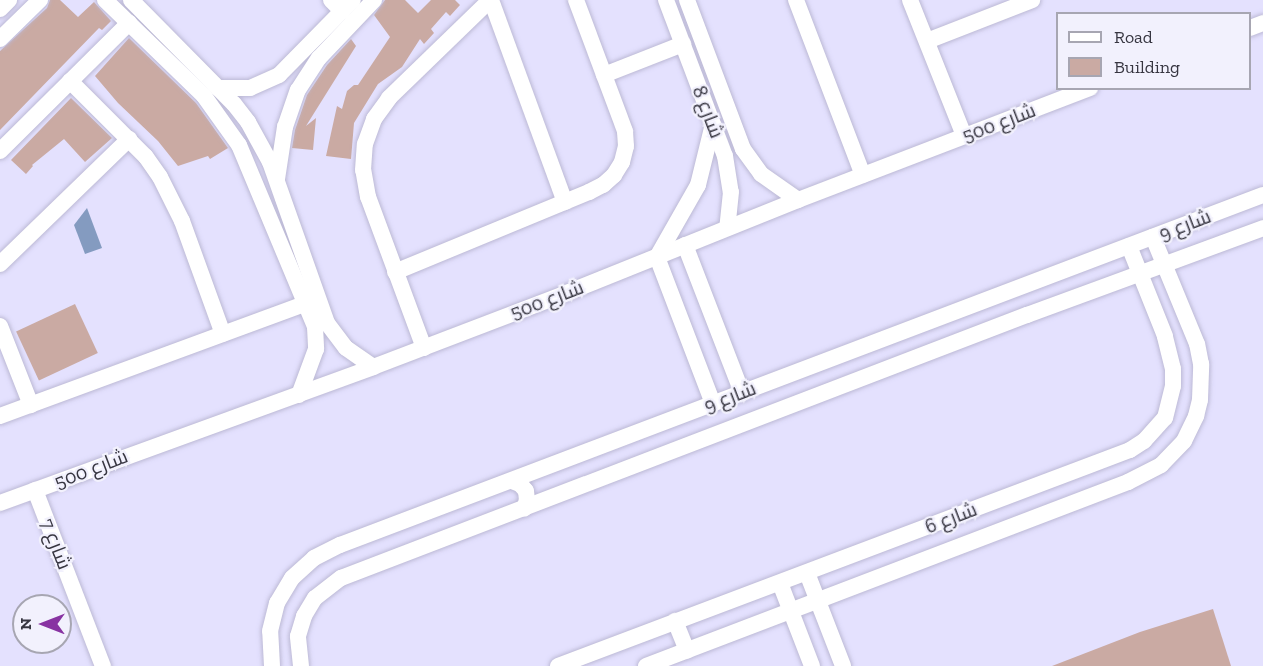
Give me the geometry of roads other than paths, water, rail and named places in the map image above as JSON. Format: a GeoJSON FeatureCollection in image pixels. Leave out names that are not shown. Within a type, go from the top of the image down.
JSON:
{"type":"FeatureCollection","features":[{"type":"Feature","properties":{"kind":"street"},"geometry":{"type":"LineString","coordinates":[[0,9],[9,0]]}},
{"type":"Feature","properties":{"kind":"street"},"geometry":{"type":"LineString","coordinates":[[0,39],[40,0]]}},
{"type":"Feature","properties":{"kind":"street"},"geometry":{"type":"LineString","coordinates":[[105,0],[204,96],[239,145],[305,304],[324,333],[373,367]]}},
{"type":"Feature","properties":{"kind":"street"},"geometry":{"type":"LineString","coordinates":[[131,0],[234,104],[260,141],[270,162],[324,333],[299,395]]}},
{"type":"Feature","properties":{"kind":"street"},"geometry":{"type":"LineString","coordinates":[[423,348],[368,197],[363,170],[365,144],[374,119],[389,98],[490,0],[565,202]]}},
{"type":"Feature","properties":{"kind":"street"},"geometry":{"type":"LineString","coordinates":[[395,272],[603,186],[614,175],[622,162],[626,146],[625,131],[576,0]]}},
{"type":"Feature","properties":{"kind":"street","name":"شارع 8"},"geometry":{"type":"LineString","coordinates":[[666,0],[713,124],[729,174],[730,201],[727,228]]}},
{"type":"Feature","properties":{"kind":"street","name":"شارع 8"},"geometry":{"type":"LineString","coordinates":[[687,0],[743,149],[761,174],[798,200]]}},
{"type":"Feature","properties":{"kind":"street"},"geometry":{"type":"LineString","coordinates":[[796,0],[863,175]]}},
{"type":"Feature","properties":{"kind":"street"},"geometry":{"type":"LineString","coordinates":[[910,0],[964,136]]}},
{"type":"Feature","properties":{"kind":"street"},"geometry":{"type":"LineString","coordinates":[[927,41],[1032,0]]}},
{"type":"Feature","properties":{"kind":"street"},"geometry":{"type":"LineString","coordinates":[[218,88],[250,88],[265,83],[313,52],[371,1]]}},
{"type":"Feature","properties":{"kind":"street"},"geometry":{"type":"LineString","coordinates":[[276,186],[290,108],[313,52],[342,4]]}},
{"type":"Feature","properties":{"kind":"street"},"geometry":{"type":"LineString","coordinates":[[0,151],[129,23]]}},
{"type":"Feature","properties":{"kind":"street"},"geometry":{"type":"LineString","coordinates":[[604,75],[683,44]]}},
{"type":"Feature","properties":{"kind":"street"},"geometry":{"type":"LineString","coordinates":[[70,81],[146,157],[172,198],[223,334]]}},
{"type":"Feature","properties":{"kind":"street","name":"شارع 500"},"geometry":{"type":"LineString","coordinates":[[0,503],[423,348],[1085,90]]}},
{"type":"Feature","properties":{"kind":"street"},"geometry":{"type":"LineString","coordinates":[[713,124],[698,185],[685,213],[657,256],[713,404]]}},
{"type":"Feature","properties":{"kind":"street"},"geometry":{"type":"LineString","coordinates":[[0,264],[129,139]]}},
{"type":"Feature","properties":{"kind":"street","name":"شارع 9"},"geometry":{"type":"LineString","coordinates":[[272,666],[270,631],[277,603],[292,578],[314,558],[340,545],[1263,195]]}},
{"type":"Feature","properties":{"kind":"street","name":"شارع 9"},"geometry":{"type":"LineString","coordinates":[[301,666],[298,636],[304,616],[315,597],[330,584],[1139,273],[1263,228]]}},
{"type":"Feature","properties":{"kind":"street","name":"شارع 6"},"geometry":{"type":"LineString","coordinates":[[646,666],[1146,474],[1173,454],[1189,432],[1200,400],[1201,364],[1197,344],[1153,237]]}},
{"type":"Feature","properties":{"kind":"street"},"geometry":{"type":"LineString","coordinates":[[685,245],[742,393]]}},
{"type":"Feature","properties":{"kind":"street","name":"شارع 6"},"geometry":{"type":"LineString","coordinates":[[558,666],[1130,450],[1156,431],[1165,418],[1173,386],[1171,352],[1128,246]]}},
{"type":"Feature","properties":{"kind":"street"},"geometry":{"type":"LineString","coordinates":[[0,417],[305,304]]}},
{"type":"Feature","properties":{"kind":"street"},"geometry":{"type":"LineString","coordinates":[[0,326],[31,405]]}},
{"type":"Feature","properties":{"kind":"street"},"geometry":{"type":"LineString","coordinates":[[1165,418],[1189,432]]}},
{"type":"Feature","properties":{"kind":"street"},"geometry":{"type":"LineString","coordinates":[[615,441],[615,457],[627,469]]}},
{"type":"Feature","properties":{"kind":"street"},"geometry":{"type":"LineString","coordinates":[[512,481],[526,491],[524,509]]}},
{"type":"Feature","properties":{"kind":"street","name":"شارع 7"},"geometry":{"type":"LineString","coordinates":[[35,490],[103,666]]}},
{"type":"Feature","properties":{"kind":"street"},"geometry":{"type":"LineString","coordinates":[[807,573],[843,666]]}},
{"type":"Feature","properties":{"kind":"street"},"geometry":{"type":"LineString","coordinates":[[780,583],[812,666]]}},
{"type":"Feature","properties":{"kind":"street"},"geometry":{"type":"LineString","coordinates":[[675,621],[687,651]]}},
{"type":"Feature","properties":{"kind":"water"},"geometry":{"type":"Polygon","coordinates":[[[87,208],[102,248],[85,254],[74,225],[87,208]]]}}]}
